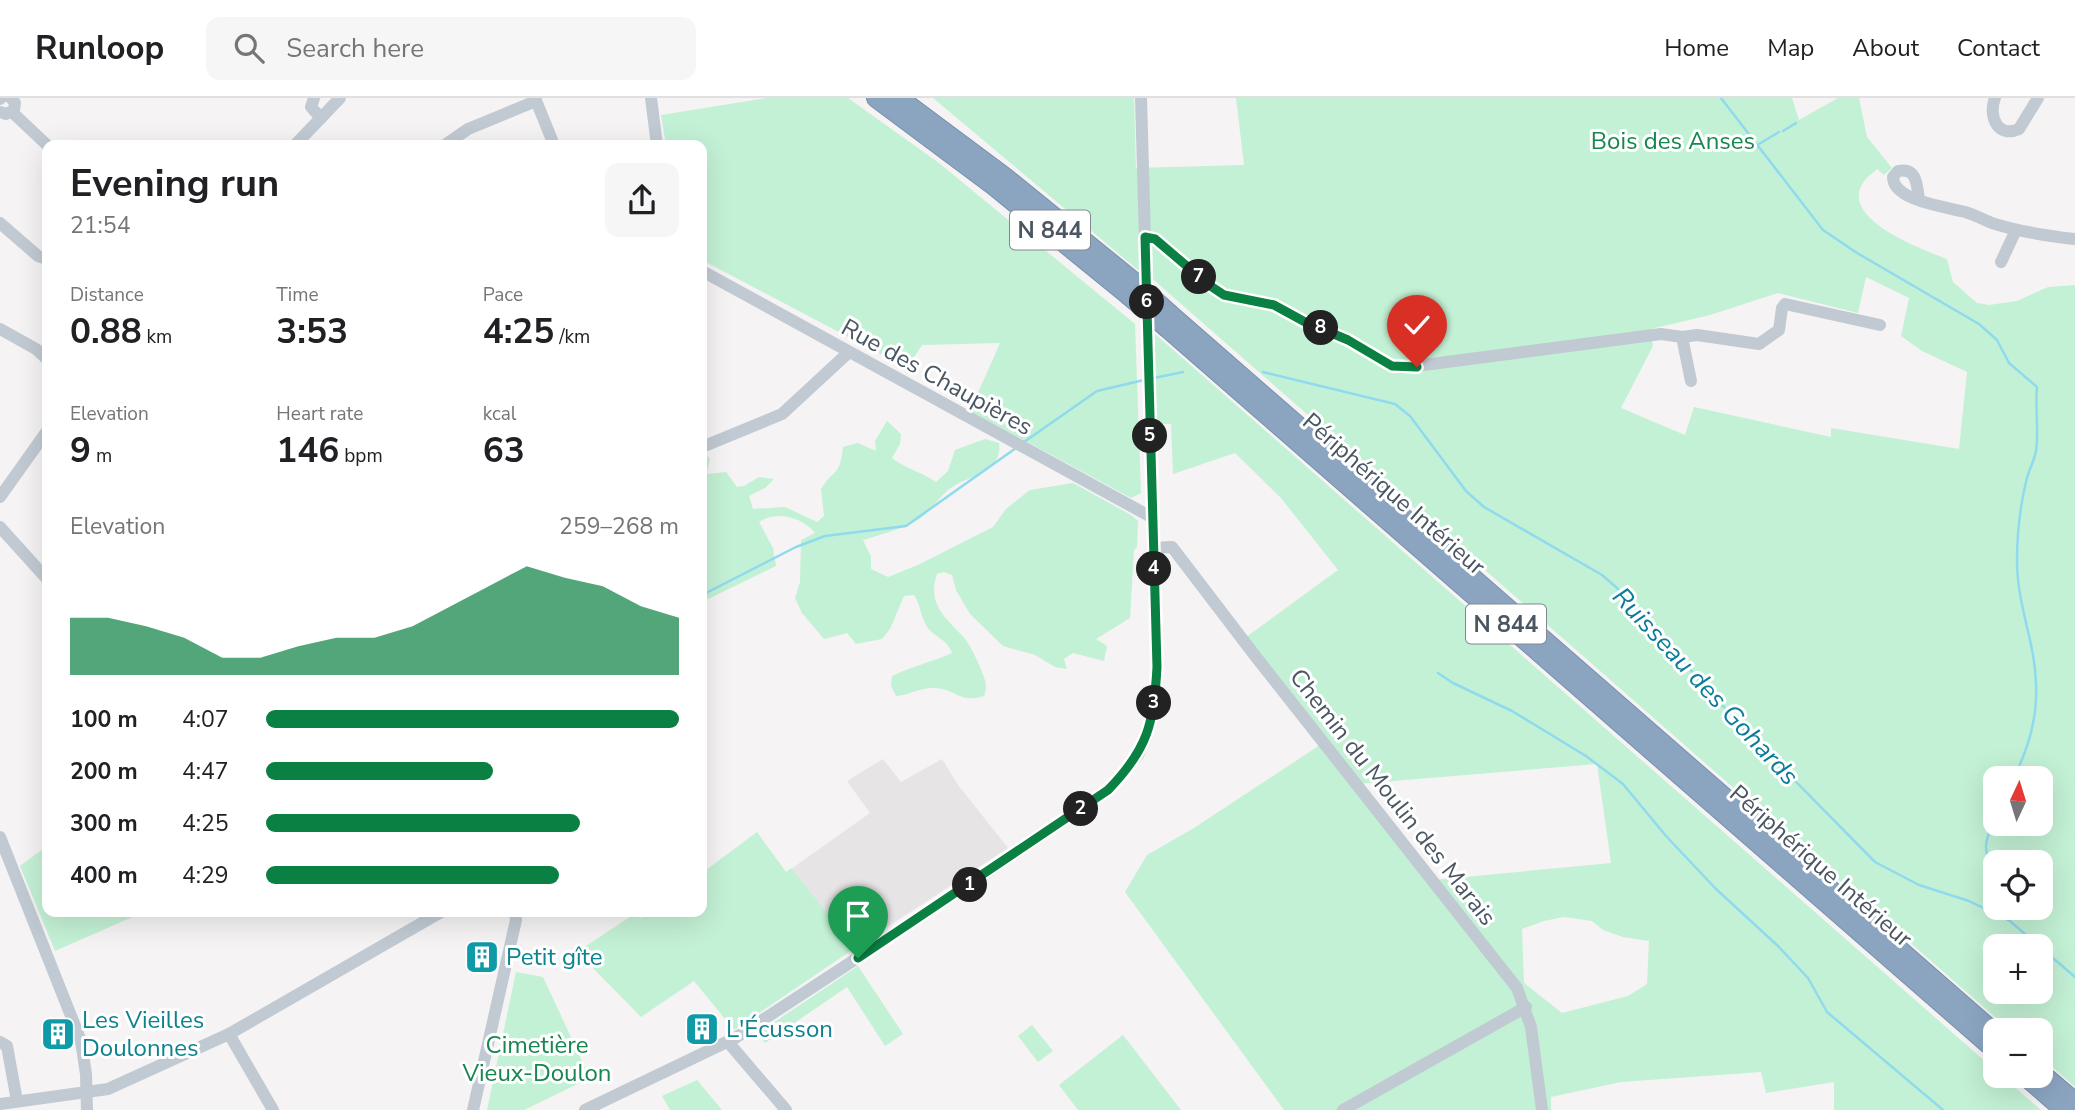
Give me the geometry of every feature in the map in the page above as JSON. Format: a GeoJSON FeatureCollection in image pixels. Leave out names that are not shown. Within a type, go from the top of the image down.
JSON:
{"type":"FeatureCollection","features":[{"type":"Feature","properties":{"kind":"highway","name":"Périphérique Intérieur"},"geometry":{"type":"LineString","coordinates":[[876,98],[1130,288],[1169,321],[1983,1039]]}},
{"type":"Feature","properties":{"kind":"highway","name":"N 844"},"geometry":{"type":"LineString","coordinates":[[899,98],[941,129],[1130,288]]}},
{"type":"Feature","properties":{"kind":"highway"},"geometry":{"type":"LineString","coordinates":[[917,98],[937,116],[941,129]]}},
{"type":"Feature","properties":{"kind":"highway","name":"N 844"},"geometry":{"type":"LineString","coordinates":[[1169,321],[1983,1023]]}},
{"type":"Feature","properties":{"kind":"highway"},"geometry":{"type":"LineString","coordinates":[[2053,1083],[2075,1102]]}},
{"type":"Feature","properties":{"kind":"highway"},"geometry":{"type":"LineString","coordinates":[[2039,1088],[2064,1110]]}},
{"type":"Feature","properties":{"kind":"street"},"geometry":{"type":"LineString","coordinates":[[314,98],[311,107],[321,118]]}},
{"type":"Feature","properties":{"kind":"street"},"geometry":{"type":"LineString","coordinates":[[300,140],[340,98]]}},
{"type":"Feature","properties":{"kind":"street"},"geometry":{"type":"LineString","coordinates":[[651,98],[656,140]]}},
{"type":"Feature","properties":{"kind":"street"},"geometry":{"type":"LineString","coordinates":[[585,1110],[728,1042],[975,881],[1108,790],[1138,755],[1146,738],[1155,694],[1153,518],[1141,98]]}},
{"type":"Feature","properties":{"kind":"street"},"geometry":{"type":"LineString","coordinates":[[1994,98],[1994,120],[1999,128],[2008,131],[2016,131],[2022,125],[2038,98]]}},
{"type":"Feature","properties":{"kind":"street"},"geometry":{"type":"LineString","coordinates":[[452,140],[468,129],[535,100],[552,140]]}},
{"type":"Feature","properties":{"kind":"street"},"geometry":{"type":"LineString","coordinates":[[9,104],[42,140]]}},
{"type":"Feature","properties":{"kind":"street"},"geometry":{"type":"LineString","coordinates":[[1919,200],[2017,230],[2075,239]]}},
{"type":"Feature","properties":{"kind":"street"},"geometry":{"type":"LineString","coordinates":[[0,223],[42,257]]}},
{"type":"Feature","properties":{"kind":"street"},"geometry":{"type":"LineString","coordinates":[[2001,262],[2017,230]]}},
{"type":"Feature","properties":{"kind":"street"},"geometry":{"type":"LineString","coordinates":[[1145,237],[1155,239],[1217,291],[1231,297],[1274,305],[1305,322],[1348,340],[1392,366],[1417,367],[1661,334],[1682,337],[1698,335],[1759,344],[1779,330],[1782,308],[1786,304],[1880,326]]}},
{"type":"Feature","properties":{"kind":"street","name":"Rue des Chaupières"},"geometry":{"type":"LineString","coordinates":[[707,274],[1153,518]]}},
{"type":"Feature","properties":{"kind":"street"},"geometry":{"type":"LineString","coordinates":[[0,328],[42,354]]}},
{"type":"Feature","properties":{"kind":"street"},"geometry":{"type":"LineString","coordinates":[[1682,337],[1691,381]]}},
{"type":"Feature","properties":{"kind":"street"},"geometry":{"type":"LineString","coordinates":[[707,443],[782,414],[848,353]]}},
{"type":"Feature","properties":{"kind":"street"},"geometry":{"type":"LineString","coordinates":[[0,497],[42,438]]}},
{"type":"Feature","properties":{"kind":"street"},"geometry":{"type":"LineString","coordinates":[[0,527],[42,573]]}},
{"type":"Feature","properties":{"kind":"street","name":"Chemin du Moulin des Marais"},"geometry":{"type":"LineString","coordinates":[[1153,548],[1172,547],[1517,988],[1531,1027],[1542,1110]]}},
{"type":"Feature","properties":{"kind":"street"},"geometry":{"type":"LineString","coordinates":[[0,837],[81,1041],[87,1091],[86,1110]]}},
{"type":"Feature","properties":{"kind":"street"},"geometry":{"type":"LineString","coordinates":[[0,1104],[107,1089],[229,1034],[432,917]]}},
{"type":"Feature","properties":{"kind":"street"},"geometry":{"type":"LineString","coordinates":[[473,1110],[516,917]]}},
{"type":"Feature","properties":{"kind":"street"},"geometry":{"type":"LineString","coordinates":[[1343,1110],[1526,1007]]}},
{"type":"Feature","properties":{"kind":"street"},"geometry":{"type":"LineString","coordinates":[[229,1034],[273,1110]]}},
{"type":"Feature","properties":{"kind":"street"},"geometry":{"type":"LineString","coordinates":[[0,1042],[6,1046],[17,1101]]}},
{"type":"Feature","properties":{"kind":"street"},"geometry":{"type":"LineString","coordinates":[[728,1042],[786,1110]]}},
{"type":"Feature","properties":{"kind":"shaded area"},"geometry":{"type":"Polygon","coordinates":[[[883,759],[901,782],[942,759],[958,785],[1008,848],[855,948],[791,869],[870,813],[847,781],[883,759]]]}},
{"type":"Feature","properties":{"kind":"green space"},"geometry":{"type":"Polygon","coordinates":[[[767,98],[848,98],[939,163],[1135,324],[1141,493],[1131,498],[970,411],[1000,343],[922,345],[907,368],[707,263],[707,140],[665,140],[661,115],[767,98]]]}},
{"type":"Feature","properties":{"kind":"green space","name":"Bois des Anses"},"geometry":{"type":"Polygon","coordinates":[[[933,98],[1134,98],[1136,168],[1244,165],[1236,98],[1792,98],[1799,120],[1838,98],[1859,98],[1867,137],[1892,168],[1884,175],[1877,169],[1865,180],[1859,194],[1862,207],[1871,219],[1902,240],[1947,259],[1953,282],[1977,303],[1989,305],[2017,301],[2048,287],[2075,285],[2075,1087],[2053,1068],[2053,1018],[1996,1018],[1155,281],[1138,270],[933,98]],[[1866,277],[1858,313],[1778,293],[1710,315],[1651,329],[1653,346],[1621,408],[1685,435],[1694,407],[1831,437],[1831,428],[1959,449],[1967,372],[1922,351],[1901,336],[1909,298],[1866,277]]]}},
{"type":"Feature","properties":{"kind":"green space"},"geometry":{"type":"Polygon","coordinates":[[[1155,334],[1983,1059],[1983,1088],[2016,1088],[2041,1110],[1834,1110],[1834,1082],[1766,1093],[1761,1072],[1621,1082],[1551,1097],[1551,1110],[1284,1110],[1125,892],[1147,855],[1194,828],[1323,743],[1242,640],[1338,570],[1281,498],[1235,453],[1173,474],[1171,424],[1155,424],[1155,334]],[[1597,764],[1356,784],[1432,880],[1611,863],[1597,764]],[[1564,917],[1522,929],[1524,983],[1562,1013],[1628,996],[1647,984],[1649,941],[1623,937],[1603,930],[1592,921],[1564,917]]]}},
{"type":"Feature","properties":{"kind":"green space"},"geometry":{"type":"Polygon","coordinates":[[[887,421],[901,434],[900,444],[892,458],[936,482],[948,471],[955,450],[985,439],[999,443],[999,454],[989,468],[953,487],[926,514],[899,529],[863,540],[871,557],[871,569],[888,577],[993,527],[1006,509],[1030,490],[1073,483],[1138,521],[1130,618],[1096,639],[1107,646],[1104,661],[1073,653],[1064,659],[1067,669],[1055,667],[1035,655],[1003,646],[970,614],[956,590],[952,575],[944,572],[937,574],[934,595],[941,611],[966,640],[981,669],[986,688],[984,696],[969,698],[935,688],[896,696],[891,686],[892,676],[952,653],[950,648],[928,628],[914,595],[904,596],[890,629],[882,639],[856,644],[847,633],[824,639],[802,613],[795,598],[800,582],[801,540],[815,533],[810,527],[789,517],[774,516],[759,522],[773,548],[776,566],[707,600],[707,474],[726,472],[737,487],[759,477],[774,479],[765,488],[749,496],[753,509],[785,507],[817,522],[824,516],[821,489],[838,468],[843,447],[858,443],[876,451],[875,441],[887,421]]]}},
{"type":"Feature","properties":{"kind":"green space"},"geometry":{"type":"Polygon","coordinates":[[[757,832],[786,872],[791,868],[855,948],[734,1030],[694,981],[641,1017],[585,960],[590,957],[583,948],[630,917],[707,917],[707,869],[757,832]]]}},
{"type":"Feature","properties":{"kind":"green space"},"geometry":{"type":"Polygon","coordinates":[[[42,850],[42,917],[133,917],[55,951],[20,866],[42,850]]]}},
{"type":"Feature","properties":{"kind":"green space"},"geometry":{"type":"Polygon","coordinates":[[[858,966],[903,1034],[885,1046],[847,987],[765,1043],[758,1033],[858,966]]]}},
{"type":"Feature","properties":{"kind":"green space","name":"Cimetière Vieux-Doulon"},"geometry":{"type":"Polygon","coordinates":[[[516,972],[543,977],[590,1078],[524,1110],[487,1110],[516,972]]]}},
{"type":"Feature","properties":{"kind":"green space"},"geometry":{"type":"Polygon","coordinates":[[[1032,1025],[1053,1051],[1038,1062],[1018,1036],[1032,1025]]]}},
{"type":"Feature","properties":{"kind":"green space"},"geometry":{"type":"Polygon","coordinates":[[[1123,1035],[1181,1110],[1078,1110],[1059,1085],[1123,1035]]]}},
{"type":"Feature","properties":{"kind":"green space"},"geometry":{"type":"Polygon","coordinates":[[[697,1080],[722,1110],[670,1110],[662,1096],[697,1080]]]}},
{"type":"Feature","properties":{"kind":"waterway"},"geometry":{"type":"LineString","coordinates":[[1721,98],[1823,230],[1857,253],[1979,324],[1997,340],[2009,363],[2037,387],[2036,451],[2022,501],[2017,561],[2020,591],[2034,659],[2036,694],[2032,728],[2019,766]]}},
{"type":"Feature","properties":{"kind":"waterway"},"geometry":{"type":"LineString","coordinates":[[1783,131],[1796,123]]}},
{"type":"Feature","properties":{"kind":"waterway"},"geometry":{"type":"LineString","coordinates":[[1759,144],[1779,132]]}},
{"type":"Feature","properties":{"kind":"waterway","name":"Ruisseau des Gohards"},"geometry":{"type":"LineString","coordinates":[[1154,378],[1183,372]]}},
{"type":"Feature","properties":{"kind":"waterway","name":"Ruisseau des Gohards"},"geometry":{"type":"LineString","coordinates":[[1263,372],[1395,404],[1410,416],[1466,491],[1484,507],[1602,575],[1617,588],[1740,725],[1875,862],[1919,885],[1969,901],[2010,921]]}},
{"type":"Feature","properties":{"kind":"waterway","name":"Ruisseau des Gohards"},"geometry":{"type":"LineString","coordinates":[[1024,442],[1097,391],[1144,380]]}},
{"type":"Feature","properties":{"kind":"waterway","name":"Ruisseau des Gohards"},"geometry":{"type":"LineString","coordinates":[[707,592],[796,547],[825,536],[906,526],[1016,448]]}},
{"type":"Feature","properties":{"kind":"waterway"},"geometry":{"type":"LineString","coordinates":[[1438,673],[1512,711],[1586,756],[1623,784],[1666,836],[1716,889],[1778,946],[1808,978],[1827,1012],[1943,1110]]}},
{"type":"Feature","properties":{"kind":"waterway"},"geometry":{"type":"LineString","coordinates":[[1986,850],[1988,836]]}},
{"type":"Feature","properties":{"kind":"waterway"},"geometry":{"type":"LineString","coordinates":[[2010,920],[2025,934]]}},
{"type":"Feature","properties":{"kind":"waterway"},"geometry":{"type":"LineString","coordinates":[[2053,958],[2075,977]]}},
{"type":"Feature","properties":{"kind":"place","name":"Petit gîte"},"geometry":{"type":"Point","coordinates":[482,957]}},
{"type":"Feature","properties":{"kind":"place","name":"L'Écusson"},"geometry":{"type":"Point","coordinates":[702,1029]}},
{"type":"Feature","properties":{"kind":"place","name":"Les Vieilles Doulonnes"},"geometry":{"type":"Point","coordinates":[58,1034]}},
{"type":"Feature","properties":{"kind":"route"},"geometry":{"type":"LineString","coordinates":[[858,958],[1108,790],[1138,755],[1146,738],[1152,718],[1157,667],[1145,237],[1155,239],[1224,295],[1274,305],[1305,322],[1348,340],[1392,366],[1417,367]]}}]}
